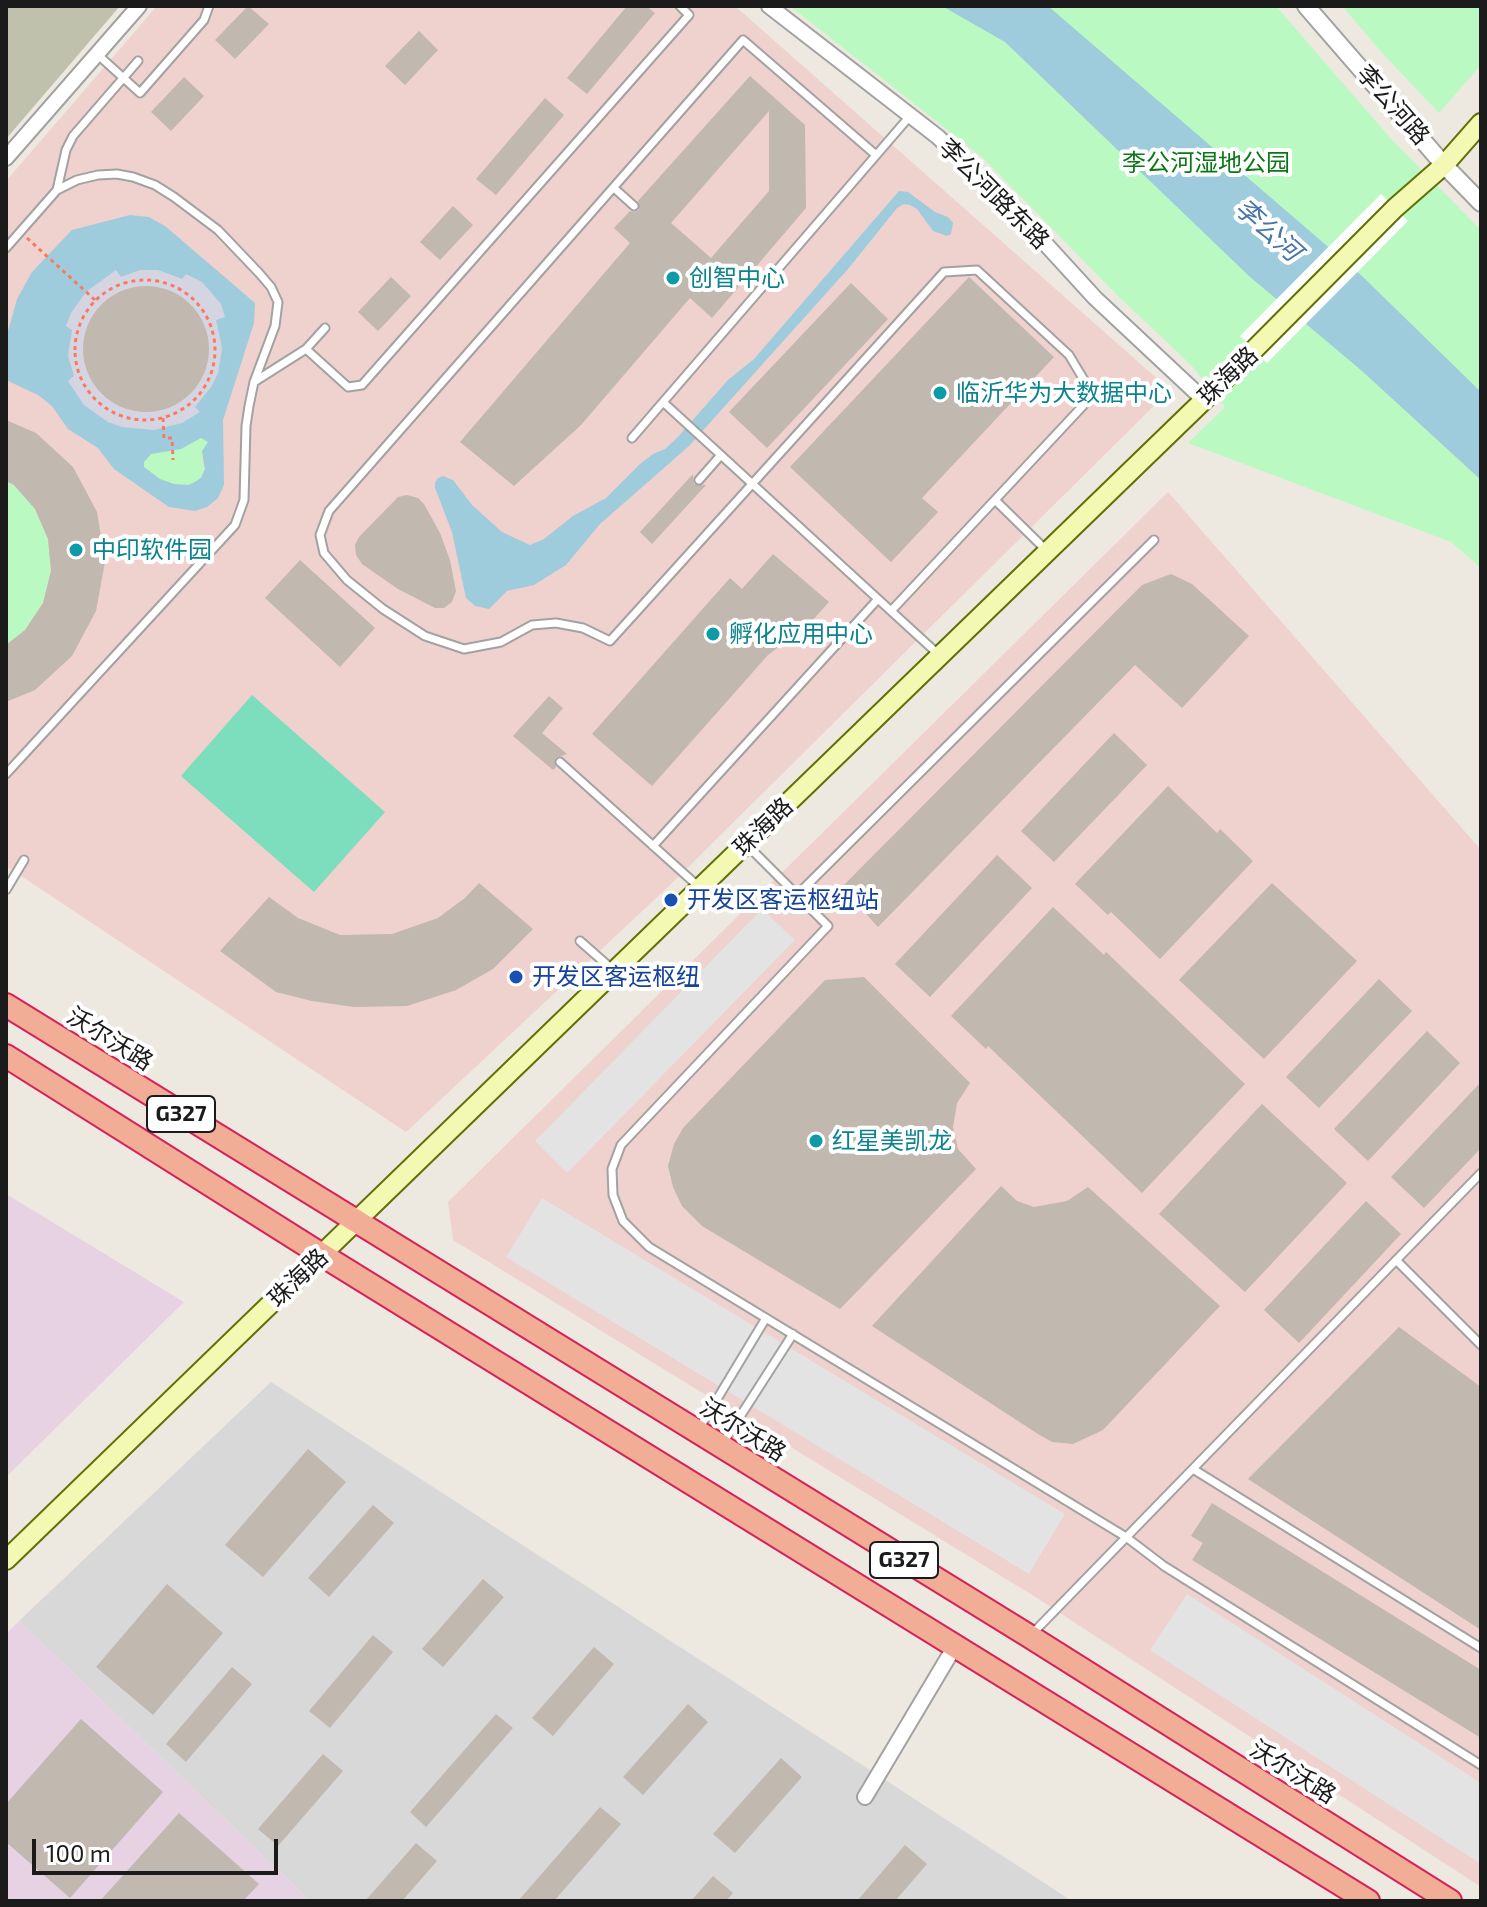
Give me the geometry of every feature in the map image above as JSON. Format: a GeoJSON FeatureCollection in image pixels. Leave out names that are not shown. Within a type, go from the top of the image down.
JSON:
{"type":"FeatureCollection","features":[{"type":"Feature","properties":{"kind":"highway","name":"沃尔沃路"},"geometry":{"type":"LineString","coordinates":[[6,1005],[1029,1636],[1450,1901]]}},
{"type":"Feature","properties":{"kind":"highway","name":"G327"},"geometry":{"type":"LineString","coordinates":[[6,1056],[322,1255],[1368,1901]]}},
{"type":"Feature","properties":{"kind":"main road","name":"珠海路"},"geometry":{"type":"LineString","coordinates":[[6,1560],[1204,400],[1395,208],[1444,165],[1481,123]]}},
{"type":"Feature","properties":{"kind":"street"},"geometry":{"type":"LineString","coordinates":[[6,158],[139,6]]}},
{"type":"Feature","properties":{"kind":"street","name":"李公河路东路"},"geometry":{"type":"LineString","coordinates":[[769,6],[938,137],[1020,216],[1095,298],[1204,400]]}},
{"type":"Feature","properties":{"kind":"street","name":"李公河路"},"geometry":{"type":"LineString","coordinates":[[1306,6],[1444,165],[1481,203]]}},
{"type":"Feature","properties":{"kind":"street"},"geometry":{"type":"LineString","coordinates":[[865,1797],[955,1646]]}},
{"type":"Feature","properties":{"kind":"lane"},"geometry":{"type":"LineString","coordinates":[[97,54],[140,93],[204,20],[209,6]]}},
{"type":"Feature","properties":{"kind":"lane"},"geometry":{"type":"LineString","coordinates":[[306,349],[348,387],[362,385],[689,15],[680,6]]}},
{"type":"Feature","properties":{"kind":"lane"},"geometry":{"type":"LineString","coordinates":[[876,155],[743,40],[329,511],[320,535],[324,553],[347,580],[383,609],[425,636],[464,649],[501,642],[532,625],[556,623],[583,628],[610,641],[944,272],[977,270],[1069,355],[1093,395],[891,611]]}},
{"type":"Feature","properties":{"kind":"lane"},"geometry":{"type":"LineString","coordinates":[[57,190],[66,150],[73,136],[138,61]]}},
{"type":"Feature","properties":{"kind":"lane"},"geometry":{"type":"LineString","coordinates":[[632,438],[910,116]]}},
{"type":"Feature","properties":{"kind":"lane"},"geometry":{"type":"LineString","coordinates":[[6,248],[57,190],[77,180],[98,175],[133,177],[155,185],[197,213],[239,251],[271,287],[278,302],[275,326],[254,382],[246,426],[244,500],[235,525],[6,774]]}},
{"type":"Feature","properties":{"kind":"lane"},"geometry":{"type":"LineString","coordinates":[[614,188],[634,206]]}},
{"type":"Feature","properties":{"kind":"lane"},"geometry":{"type":"LineString","coordinates":[[254,382],[306,349],[325,328]]}},
{"type":"Feature","properties":{"kind":"lane"},"geometry":{"type":"LineString","coordinates":[[663,402],[940,656]]}},
{"type":"Feature","properties":{"kind":"lane"},"geometry":{"type":"LineString","coordinates":[[699,480],[721,455]]}},
{"type":"Feature","properties":{"kind":"lane"},"geometry":{"type":"LineString","coordinates":[[995,500],[1047,552]]}},
{"type":"Feature","properties":{"kind":"lane"},"geometry":{"type":"LineString","coordinates":[[797,895],[1154,540]]}},
{"type":"Feature","properties":{"kind":"lane"},"geometry":{"type":"LineString","coordinates":[[653,846],[878,599]]}},
{"type":"Feature","properties":{"kind":"lane"},"geometry":{"type":"LineString","coordinates":[[560,762],[700,888]]}},
{"type":"Feature","properties":{"kind":"lane"},"geometry":{"type":"LineString","coordinates":[[746,844],[828,926],[621,1145],[612,1169],[613,1195],[623,1221],[649,1247],[1126,1537],[1164,1566],[1481,1765]]}},
{"type":"Feature","properties":{"kind":"lane"},"geometry":{"type":"LineString","coordinates":[[6,890],[24,860]]}},
{"type":"Feature","properties":{"kind":"lane"},"geometry":{"type":"LineString","coordinates":[[580,941],[615,971]]}},
{"type":"Feature","properties":{"kind":"lane"},"geometry":{"type":"LineString","coordinates":[[1029,1636],[1481,1173]]}},
{"type":"Feature","properties":{"kind":"lane"},"geometry":{"type":"LineString","coordinates":[[1396,1260],[1481,1345]]}},
{"type":"Feature","properties":{"kind":"lane"},"geometry":{"type":"LineString","coordinates":[[697,1432],[766,1318]]}},
{"type":"Feature","properties":{"kind":"lane"},"geometry":{"type":"LineString","coordinates":[[721,1447],[793,1334]]}},
{"type":"Feature","properties":{"kind":"lane"},"geometry":{"type":"LineString","coordinates":[[1193,1469],[1481,1648]]}},
{"type":"Feature","properties":{"kind":"path"},"geometry":{"type":"LineString","coordinates":[[21,231],[95,300]]}},
{"type":"Feature","properties":{"kind":"path"},"geometry":{"type":"LineString","coordinates":[[149,279],[169,283],[186,292],[201,306],[211,323],[216,342],[215,363],[197,398],[163,418],[143,420],[123,417],[105,407],[85,385],[75,356],[76,336],[83,317],[95,300],[111,288],[129,281],[149,279]]}},
{"type":"Feature","properties":{"kind":"path"},"geometry":{"type":"LineString","coordinates":[[163,418],[164,438],[172,438],[173,460]]}},
{"type":"Feature","properties":{"kind":"shaded area"},"geometry":{"type":"Polygon","coordinates":[[[6,6],[120,6],[6,139],[6,6]]]}},
{"type":"Feature","properties":{"kind":"shaded area"},"geometry":{"type":"Polygon","coordinates":[[[157,6],[735,6],[1170,390],[668,887],[406,1132],[6,866],[6,181],[157,6]]]}},
{"type":"Feature","properties":{"kind":"shaded area"},"geometry":{"type":"Polygon","coordinates":[[[116,269],[121,277],[140,270],[158,270],[181,279],[186,274],[202,282],[221,304],[226,317],[217,321],[222,348],[218,373],[195,407],[200,412],[182,423],[154,430],[122,427],[108,422],[84,405],[67,380],[74,376],[68,356],[72,330],[66,326],[86,292],[116,269]],[[145,286],[126,289],[108,298],[94,312],[86,330],[83,349],[86,369],[95,386],[109,400],[126,409],[146,412],[165,409],[183,400],[197,386],[206,368],[209,349],[197,312],[183,298],[165,289],[145,286]]]}},
{"type":"Feature","properties":{"kind":"shaded area"},"geometry":{"type":"Polygon","coordinates":[[[1168,492],[1481,850],[1481,1887],[1037,1598],[453,1240],[448,1202],[1168,492]]]}},
{"type":"Feature","properties":{"kind":"shaded area"},"geometry":{"type":"Polygon","coordinates":[[[762,909],[795,940],[567,1173],[535,1141],[762,909]]]}},
{"type":"Feature","properties":{"kind":"shaded area"},"geometry":{"type":"Polygon","coordinates":[[[6,1194],[184,1302],[6,1477],[6,1194]]]}},
{"type":"Feature","properties":{"kind":"shaded area"},"geometry":{"type":"Polygon","coordinates":[[[542,1198],[1065,1514],[1029,1574],[506,1257],[542,1198]]]}},
{"type":"Feature","properties":{"kind":"shaded area"},"geometry":{"type":"Polygon","coordinates":[[[271,1382],[1072,1901],[310,1901],[19,1621],[271,1382]]]}},
{"type":"Feature","properties":{"kind":"shaded area"},"geometry":{"type":"Polygon","coordinates":[[[1187,1594],[1481,1783],[1481,1864],[1150,1650],[1187,1594]]]}},
{"type":"Feature","properties":{"kind":"shaded area"},"geometry":{"type":"Polygon","coordinates":[[[19,1621],[310,1901],[6,1901],[6,1634],[19,1621]]]}},
{"type":"Feature","properties":{"kind":"green space","name":"李公河湿地公园"},"geometry":{"type":"Polygon","coordinates":[[[790,6],[1276,6],[1392,140],[1481,230],[1481,568],[1451,542],[1188,443],[1225,407],[1192,366],[1117,295],[983,158],[790,6]]]}},
{"type":"Feature","properties":{"kind":"green space"},"geometry":{"type":"Polygon","coordinates":[[[1342,6],[1481,6],[1481,65],[1439,113],[1342,6]]]}},
{"type":"Feature","properties":{"kind":"green space"},"geometry":{"type":"Polygon","coordinates":[[[201,437],[208,442],[202,460],[205,469],[195,482],[188,485],[160,480],[144,467],[151,454],[180,449],[201,437]]]}},
{"type":"Feature","properties":{"kind":"green space"},"geometry":{"type":"Polygon","coordinates":[[[6,481],[14,485],[35,509],[48,539],[51,571],[43,603],[25,630],[6,645],[6,481]]]}},
{"type":"Feature","properties":{"kind":"green space"},"geometry":{"type":"Polygon","coordinates":[[[252,695],[385,812],[314,892],[181,776],[252,695]]]}},
{"type":"Feature","properties":{"kind":"water","name":"李公河"},"geometry":{"type":"Polygon","coordinates":[[[942,6],[1048,6],[1362,276],[1481,392],[1481,480],[1362,371],[1249,276],[1005,42],[942,6]]]}},
{"type":"Feature","properties":{"kind":"water"},"geometry":{"type":"Polygon","coordinates":[[[899,191],[908,192],[935,212],[948,217],[953,223],[951,234],[947,236],[933,231],[917,209],[910,205],[897,208],[848,269],[689,446],[600,524],[566,565],[534,585],[507,591],[489,609],[475,606],[466,598],[452,532],[435,488],[438,478],[443,476],[453,480],[472,505],[502,532],[530,545],[544,539],[573,516],[606,498],[640,464],[677,438],[728,380],[754,359],[899,191]]]}},
{"type":"Feature","properties":{"kind":"water"},"geometry":{"type":"Polygon","coordinates":[[[130,215],[149,217],[165,226],[255,303],[254,323],[223,420],[224,485],[218,498],[207,507],[195,511],[169,507],[114,469],[98,448],[68,429],[52,406],[38,395],[6,380],[6,338],[17,299],[32,272],[72,230],[130,215]],[[116,270],[86,292],[71,313],[66,326],[72,330],[68,356],[74,376],[68,381],[84,405],[108,422],[122,427],[154,430],[182,423],[200,412],[195,407],[218,373],[222,348],[216,320],[225,317],[221,304],[202,282],[186,274],[182,279],[158,270],[140,270],[121,277],[116,270]],[[201,438],[181,449],[151,454],[144,467],[160,479],[174,484],[195,482],[205,469],[202,451],[208,442],[201,438]]]}},
{"type":"Feature","properties":{"kind":"pier"},"geometry":{"type":"Polygon","coordinates":[[[1381,194],[1408,221],[1267,363],[1240,336],[1381,194]]]}},
{"type":"Feature","properties":{"kind":"building"},"geometry":{"type":"Polygon","coordinates":[[[248,6],[269,24],[235,59],[215,40],[248,6]]]}},
{"type":"Feature","properties":{"kind":"building"},"geometry":{"type":"Polygon","coordinates":[[[627,6],[646,6],[655,13],[587,94],[567,78],[627,6]]]}},
{"type":"Feature","properties":{"kind":"building"},"geometry":{"type":"Polygon","coordinates":[[[419,31],[438,50],[405,85],[385,66],[419,31]]]}},
{"type":"Feature","properties":{"kind":"building","name":"创智中心"},"geometry":{"type":"Polygon","coordinates":[[[750,76],[805,125],[806,208],[712,318],[690,298],[581,425],[514,486],[460,442],[630,243],[614,228],[630,211],[639,210],[638,201],[750,76]],[[769,111],[671,223],[711,258],[769,191],[769,111]]]}},
{"type":"Feature","properties":{"kind":"building"},"geometry":{"type":"Polygon","coordinates":[[[184,77],[204,96],[171,131],[151,112],[184,77]]]}},
{"type":"Feature","properties":{"kind":"building"},"geometry":{"type":"Polygon","coordinates":[[[545,98],[564,115],[496,195],[476,179],[545,98]]]}},
{"type":"Feature","properties":{"kind":"building"},"geometry":{"type":"Polygon","coordinates":[[[453,206],[473,225],[440,260],[420,242],[453,206]]]}},
{"type":"Feature","properties":{"kind":"building"},"geometry":{"type":"Polygon","coordinates":[[[391,277],[411,296],[378,331],[358,312],[391,277]]]}},
{"type":"Feature","properties":{"kind":"building","name":"临沂华为大数据中心"},"geometry":{"type":"Polygon","coordinates":[[[969,277],[1054,357],[922,498],[938,512],[891,562],[790,467],[969,277]]]}},
{"type":"Feature","properties":{"kind":"building"},"geometry":{"type":"Polygon","coordinates":[[[851,283],[888,319],[767,448],[729,412],[851,283]]]}},
{"type":"Feature","properties":{"kind":"building"},"geometry":{"type":"Polygon","coordinates":[[[146,286],[170,291],[190,305],[204,325],[209,349],[204,373],[190,393],[170,407],[146,412],[122,407],[102,393],[88,373],[83,349],[88,325],[102,305],[122,291],[146,286]]]}},
{"type":"Feature","properties":{"kind":"building","name":"中印软件园"},"geometry":{"type":"Polygon","coordinates":[[[6,420],[36,433],[73,467],[97,512],[105,562],[96,611],[72,656],[35,690],[6,702],[6,645],[25,630],[43,603],[51,571],[48,539],[35,509],[14,485],[6,481],[6,420]]]}},
{"type":"Feature","properties":{"kind":"building"},"geometry":{"type":"Polygon","coordinates":[[[693,474],[694,484],[706,485],[652,544],[640,532],[693,474]]]}},
{"type":"Feature","properties":{"kind":"building"},"geometry":{"type":"Polygon","coordinates":[[[407,495],[418,498],[424,504],[450,560],[456,591],[452,602],[444,608],[435,608],[398,589],[362,564],[356,555],[355,545],[359,537],[398,497],[407,495]]]}},
{"type":"Feature","properties":{"kind":"building"},"geometry":{"type":"Polygon","coordinates":[[[773,554],[829,602],[811,622],[768,655],[652,786],[592,734],[730,578],[742,589],[773,554]]]}},
{"type":"Feature","properties":{"kind":"building"},"geometry":{"type":"Polygon","coordinates":[[[300,560],[375,628],[340,667],[265,598],[300,560]]]}},
{"type":"Feature","properties":{"kind":"building"},"geometry":{"type":"Polygon","coordinates":[[[1171,574],[1192,584],[1249,636],[1182,708],[1135,665],[878,927],[842,887],[1142,585],[1171,574]]]}},
{"type":"Feature","properties":{"kind":"building"},"geometry":{"type":"Polygon","coordinates":[[[549,696],[563,708],[542,733],[567,754],[555,758],[556,767],[553,770],[513,736],[549,696]]]}},
{"type":"Feature","properties":{"kind":"building"},"geometry":{"type":"Polygon","coordinates":[[[1114,733],[1147,765],[1054,862],[1021,831],[1114,733]]]}},
{"type":"Feature","properties":{"kind":"building"},"geometry":{"type":"Polygon","coordinates":[[[1168,786],[1217,833],[1220,829],[1253,861],[1160,959],[1111,912],[1108,915],[1075,884],[1168,786]]]}},
{"type":"Feature","properties":{"kind":"building"},"geometry":{"type":"Polygon","coordinates":[[[997,855],[1032,888],[930,997],[895,964],[997,855]]]}},
{"type":"Feature","properties":{"kind":"building"},"geometry":{"type":"Polygon","coordinates":[[[479,883],[533,929],[493,969],[456,990],[407,1006],[354,1007],[276,992],[220,951],[269,897],[298,918],[340,935],[392,934],[438,918],[479,883]]]}},
{"type":"Feature","properties":{"kind":"building"},"geometry":{"type":"Polygon","coordinates":[[[1272,883],[1357,961],[1264,1059],[1179,980],[1272,883]]]}},
{"type":"Feature","properties":{"kind":"building"},"geometry":{"type":"Polygon","coordinates":[[[1053,907],[1104,955],[1106,952],[1245,1084],[1142,1193],[988,1046],[986,1049],[951,1016],[1053,907]]]}},
{"type":"Feature","properties":{"kind":"building","name":"红星美凯龙"},"geometry":{"type":"Polygon","coordinates":[[[864,977],[970,1083],[957,1103],[953,1127],[958,1149],[976,1169],[840,1309],[702,1226],[682,1206],[668,1166],[674,1144],[683,1128],[825,980],[864,977]]]}},
{"type":"Feature","properties":{"kind":"building"},"geometry":{"type":"Polygon","coordinates":[[[1379,979],[1412,1011],[1319,1108],[1286,1077],[1379,979]]]}},
{"type":"Feature","properties":{"kind":"building"},"geometry":{"type":"Polygon","coordinates":[[[1427,1031],[1460,1063],[1368,1161],[1334,1129],[1427,1031]]]}},
{"type":"Feature","properties":{"kind":"building"},"geometry":{"type":"Polygon","coordinates":[[[1481,1082],[1481,1148],[1424,1208],[1391,1177],[1481,1082]]]}},
{"type":"Feature","properties":{"kind":"building"},"geometry":{"type":"Polygon","coordinates":[[[1262,1104],[1347,1183],[1245,1292],[1159,1214],[1262,1104]]]}},
{"type":"Feature","properties":{"kind":"building","name":"红星美凯龙"},"geometry":{"type":"Polygon","coordinates":[[[1001,1186],[1017,1201],[1034,1207],[1067,1201],[1088,1187],[1220,1306],[1103,1430],[1073,1444],[1052,1442],[1038,1434],[872,1326],[1001,1186]]]}},
{"type":"Feature","properties":{"kind":"building"},"geometry":{"type":"Polygon","coordinates":[[[1366,1201],[1401,1234],[1299,1343],[1264,1310],[1366,1201]]]}},
{"type":"Feature","properties":{"kind":"building"},"geometry":{"type":"Polygon","coordinates":[[[1399,1327],[1481,1387],[1481,1630],[1248,1479],[1399,1327]]]}},
{"type":"Feature","properties":{"kind":"building"},"geometry":{"type":"Polygon","coordinates":[[[308,1449],[346,1482],[263,1577],[225,1545],[308,1449]]]}},
{"type":"Feature","properties":{"kind":"building"},"geometry":{"type":"Polygon","coordinates":[[[1212,1503],[1481,1670],[1481,1738],[1192,1560],[1203,1543],[1191,1536],[1212,1503]]]}},
{"type":"Feature","properties":{"kind":"building"},"geometry":{"type":"Polygon","coordinates":[[[373,1505],[394,1523],[329,1597],[308,1578],[373,1505]]]}},
{"type":"Feature","properties":{"kind":"building"},"geometry":{"type":"Polygon","coordinates":[[[483,1579],[504,1597],[443,1667],[422,1649],[483,1579]]]}},
{"type":"Feature","properties":{"kind":"building"},"geometry":{"type":"Polygon","coordinates":[[[167,1584],[223,1633],[153,1715],[96,1667],[167,1584]]]}},
{"type":"Feature","properties":{"kind":"building"},"geometry":{"type":"Polygon","coordinates":[[[373,1635],[393,1652],[330,1728],[309,1711],[373,1635]]]}},
{"type":"Feature","properties":{"kind":"building"},"geometry":{"type":"Polygon","coordinates":[[[594,1647],[614,1664],[553,1736],[532,1718],[594,1647]]]}},
{"type":"Feature","properties":{"kind":"building"},"geometry":{"type":"Polygon","coordinates":[[[232,1667],[252,1684],[186,1762],[166,1744],[232,1667]]]}},
{"type":"Feature","properties":{"kind":"building"},"geometry":{"type":"Polygon","coordinates":[[[688,1704],[708,1722],[643,1795],[623,1777],[688,1704]]]}},
{"type":"Feature","properties":{"kind":"building"},"geometry":{"type":"Polygon","coordinates":[[[496,1714],[513,1728],[426,1827],[410,1812],[496,1714]]]}},
{"type":"Feature","properties":{"kind":"building"},"geometry":{"type":"Polygon","coordinates":[[[81,1719],[163,1792],[70,1898],[6,1842],[6,1804],[81,1719]]]}},
{"type":"Feature","properties":{"kind":"building"},"geometry":{"type":"Polygon","coordinates":[[[323,1754],[343,1771],[278,1846],[258,1829],[323,1754]]]}},
{"type":"Feature","properties":{"kind":"building"},"geometry":{"type":"Polygon","coordinates":[[[781,1758],[802,1777],[735,1853],[713,1834],[781,1758]]]}},
{"type":"Feature","properties":{"kind":"building"},"geometry":{"type":"Polygon","coordinates":[[[600,1807],[621,1824],[554,1901],[518,1901],[600,1807]]]}},
{"type":"Feature","properties":{"kind":"building"},"geometry":{"type":"Polygon","coordinates":[[[179,1813],[259,1884],[243,1901],[100,1901],[179,1813]]]}},
{"type":"Feature","properties":{"kind":"building"},"geometry":{"type":"Polygon","coordinates":[[[416,1843],[437,1861],[402,1901],[365,1901],[416,1843]]]}},
{"type":"Feature","properties":{"kind":"building"},"geometry":{"type":"Polygon","coordinates":[[[905,1845],[927,1864],[895,1901],[857,1901],[905,1845]]]}},
{"type":"Feature","properties":{"kind":"building"},"geometry":{"type":"Polygon","coordinates":[[[713,1876],[733,1893],[726,1901],[691,1901],[713,1876]]]}},
{"type":"Feature","properties":{"kind":"place","name":"创智中心"},"geometry":{"type":"Point","coordinates":[673,278]}},
{"type":"Feature","properties":{"kind":"place","name":"临沂华为大数据中心"},"geometry":{"type":"Point","coordinates":[940,393]}},
{"type":"Feature","properties":{"kind":"place","name":"中印软件园"},"geometry":{"type":"Point","coordinates":[76,550]}},
{"type":"Feature","properties":{"kind":"place","name":"孵化应用中心"},"geometry":{"type":"Point","coordinates":[713,634]}},
{"type":"Feature","properties":{"kind":"place","name":"开发区客运枢纽站"},"geometry":{"type":"Point","coordinates":[671,900]}},
{"type":"Feature","properties":{"kind":"place","name":"开发区客运枢纽"},"geometry":{"type":"Point","coordinates":[516,977]}},
{"type":"Feature","properties":{"kind":"place","name":"红星美凯龙"},"geometry":{"type":"Point","coordinates":[816,1141]}}]}
